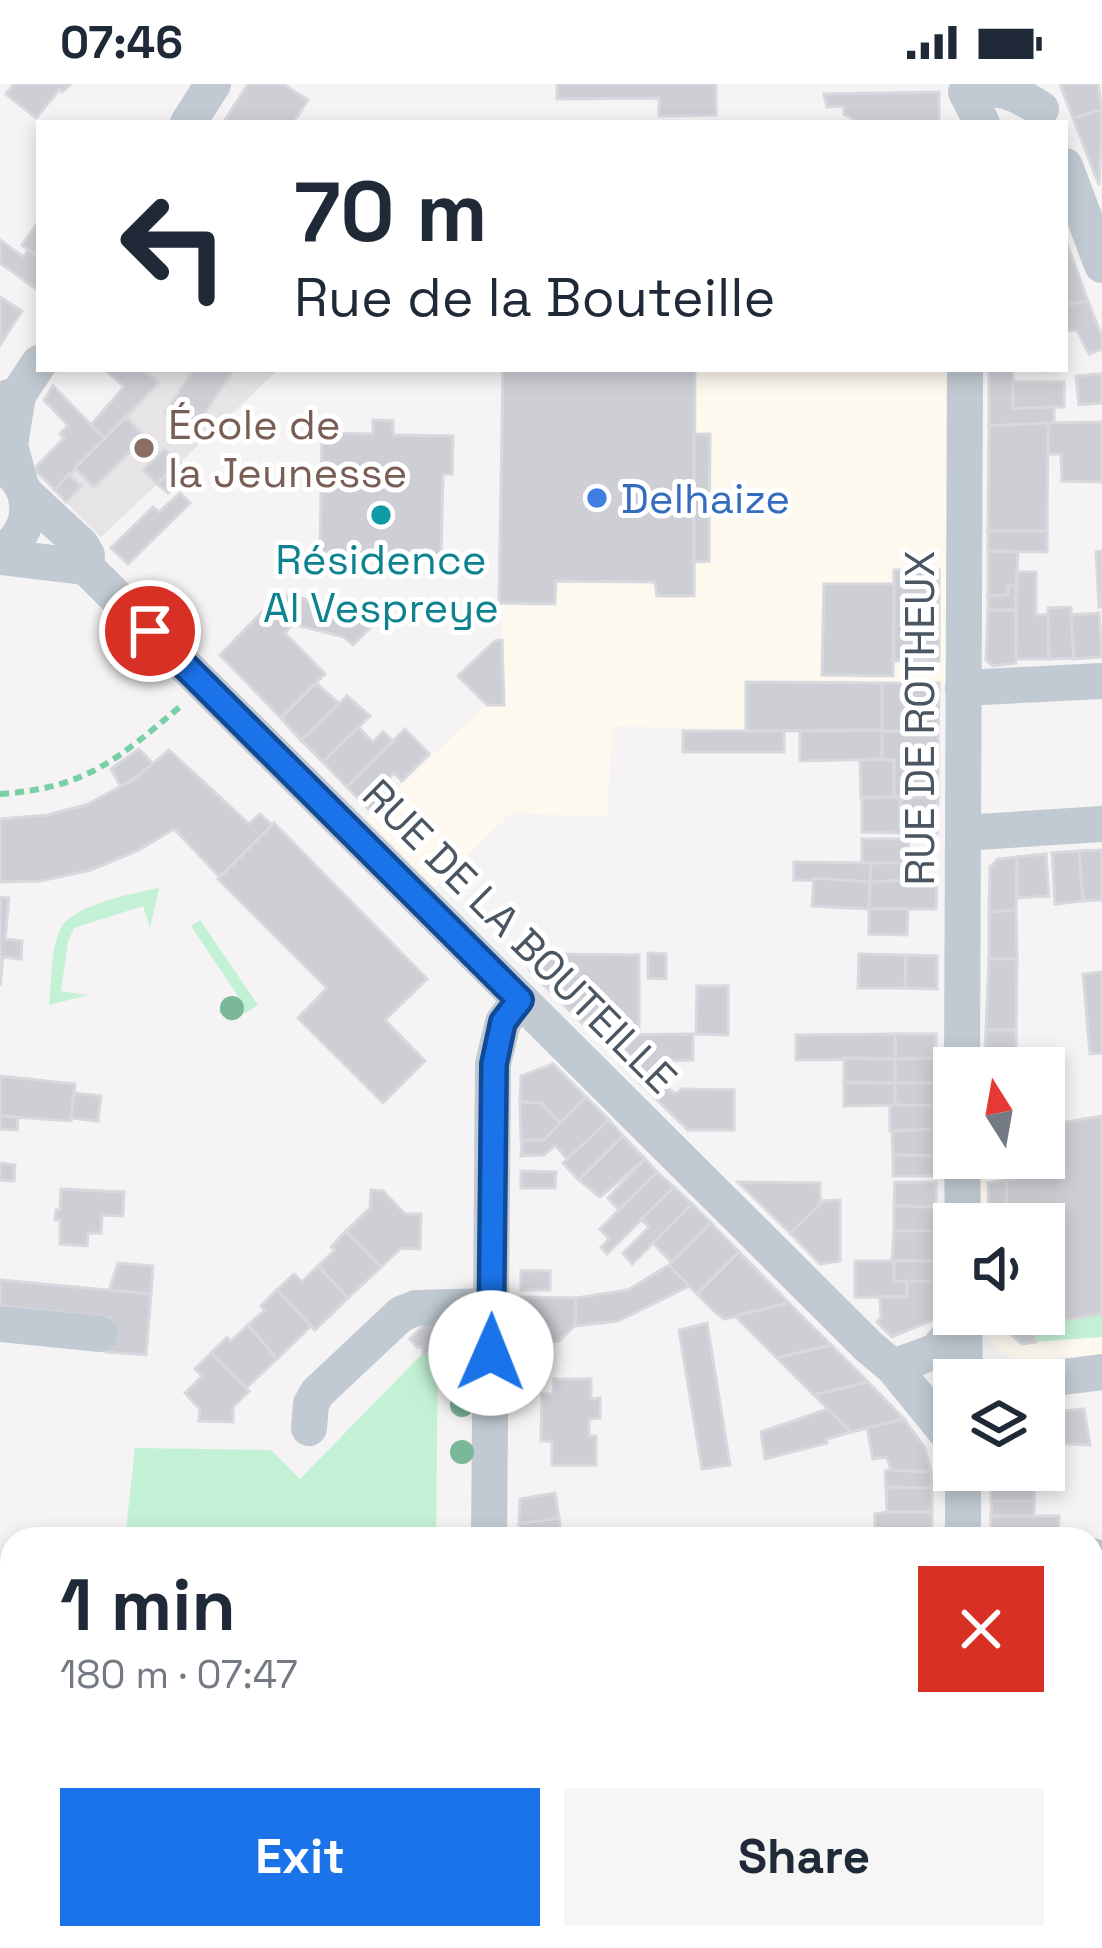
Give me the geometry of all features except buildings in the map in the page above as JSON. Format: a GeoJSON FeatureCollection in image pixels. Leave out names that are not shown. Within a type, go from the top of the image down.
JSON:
{"type":"FeatureCollection","features":[{"type":"Feature","properties":{"kind":"street"},"geometry":{"type":"LineString","coordinates":[[190,120],[213,84]]}},
{"type":"Feature","properties":{"kind":"street"},"geometry":{"type":"LineString","coordinates":[[970,105],[993,87],[1023,102]]}},
{"type":"Feature","properties":{"kind":"street"},"geometry":{"type":"LineString","coordinates":[[1068,182],[1102,266]]}},
{"type":"Feature","properties":{"kind":"street"},"geometry":{"type":"LineString","coordinates":[[0,555],[26,526],[6,403],[36,367]]}},
{"type":"Feature","properties":{"kind":"street","name":"RUE DE ROTHEUX"},"geometry":{"type":"LineString","coordinates":[[962,1047],[965,372]]}},
{"type":"Feature","properties":{"kind":"street","name":"RUE DE LA BOUTEILLE"},"geometry":{"type":"LineString","coordinates":[[15,479],[81,545],[87,555],[86,567],[520,1000],[905,1374],[933,1413]]}},
{"type":"Feature","properties":{"kind":"street"},"geometry":{"type":"LineString","coordinates":[[0,555],[86,567]]}},
{"type":"Feature","properties":{"kind":"street"},"geometry":{"type":"LineString","coordinates":[[963,688],[1102,681]]}},
{"type":"Feature","properties":{"kind":"street"},"geometry":{"type":"LineString","coordinates":[[963,832],[1102,824]]}},
{"type":"Feature","properties":{"kind":"street"},"geometry":{"type":"LineString","coordinates":[[489,1527],[494,1064],[503,1022],[520,1000]]}},
{"type":"Feature","properties":{"kind":"street"},"geometry":{"type":"LineString","coordinates":[[309,1428],[317,1393],[401,1314],[416,1308],[492,1306]]}},
{"type":"Feature","properties":{"kind":"street"},"geometry":{"type":"LineString","coordinates":[[0,1324],[100,1334]]}},
{"type":"Feature","properties":{"kind":"street"},"geometry":{"type":"LineString","coordinates":[[933,1398],[905,1374],[949,1335]]}},
{"type":"Feature","properties":{"kind":"street"},"geometry":{"type":"LineString","coordinates":[[1065,1377],[1102,1372]]}},
{"type":"Feature","properties":{"kind":"street","name":"RUE DE LA BOUTEILLE"},"geometry":{"type":"LineString","coordinates":[[905,1374],[933,1373]]}},
{"type":"Feature","properties":{"kind":"street"},"geometry":{"type":"LineString","coordinates":[[963,1491],[963,1527]]}},
{"type":"Feature","properties":{"kind":"path"},"geometry":{"type":"LineString","coordinates":[[0,794],[55,788],[84,778],[107,766],[184,703]]}},
{"type":"Feature","properties":{"kind":"shaded area","name":"École de la Jeunesse"},"geometry":{"type":"Polygon","coordinates":[[[145,372],[276,372],[101,537],[66,502],[81,486],[69,474],[158,382],[145,372]]]}},
{"type":"Feature","properties":{"kind":"shaded area"},"geometry":{"type":"Polygon","coordinates":[[[503,372],[948,372],[948,682],[746,681],[745,730],[613,726],[607,817],[511,813],[434,887],[366,818],[486,705],[458,676],[495,641],[502,640],[503,372]]]}},
{"type":"Feature","properties":{"kind":"shaded area"},"geometry":{"type":"Polygon","coordinates":[[[1102,1116],[1102,1354],[1013,1359],[996,1348],[988,1335],[1065,1335],[1065,1203],[978,1203],[978,1179],[1065,1179],[1065,1122],[1102,1116]]]}},
{"type":"Feature","properties":{"kind":"green space"},"geometry":{"type":"Polygon","coordinates":[[[159,888],[150,928],[143,906],[74,928],[61,991],[88,995],[49,1005],[55,946],[68,920],[105,901],[159,888]]]}},
{"type":"Feature","properties":{"kind":"green space"},"geometry":{"type":"Polygon","coordinates":[[[200,920],[258,1005],[231,1022],[218,1011],[238,996],[191,926],[200,920]]]}},
{"type":"Feature","properties":{"kind":"green space"},"geometry":{"type":"Polygon","coordinates":[[[1102,1314],[1102,1337],[1036,1342],[1035,1335],[1065,1335],[1065,1320],[1102,1314]]]}},
{"type":"Feature","properties":{"kind":"green space"},"geometry":{"type":"Polygon","coordinates":[[[423,1353],[438,1354],[436,1527],[126,1527],[135,1448],[271,1450],[300,1479],[423,1353]]]}},
{"type":"Feature","properties":{"kind":"place","name":"École de la Jeunesse"},"geometry":{"type":"Point","coordinates":[144,448]}},
{"type":"Feature","properties":{"kind":"place","name":"Delhaize"},"geometry":{"type":"Point","coordinates":[597,498]}},
{"type":"Feature","properties":{"kind":"place","name":"Résidence Al Vespreye"},"geometry":{"type":"Point","coordinates":[381,515]}},
{"type":"Feature","properties":{"kind":"route"},"geometry":{"type":"LineString","coordinates":[[150,631],[520,1000],[503,1022],[494,1064],[491,1353]]}}]}
